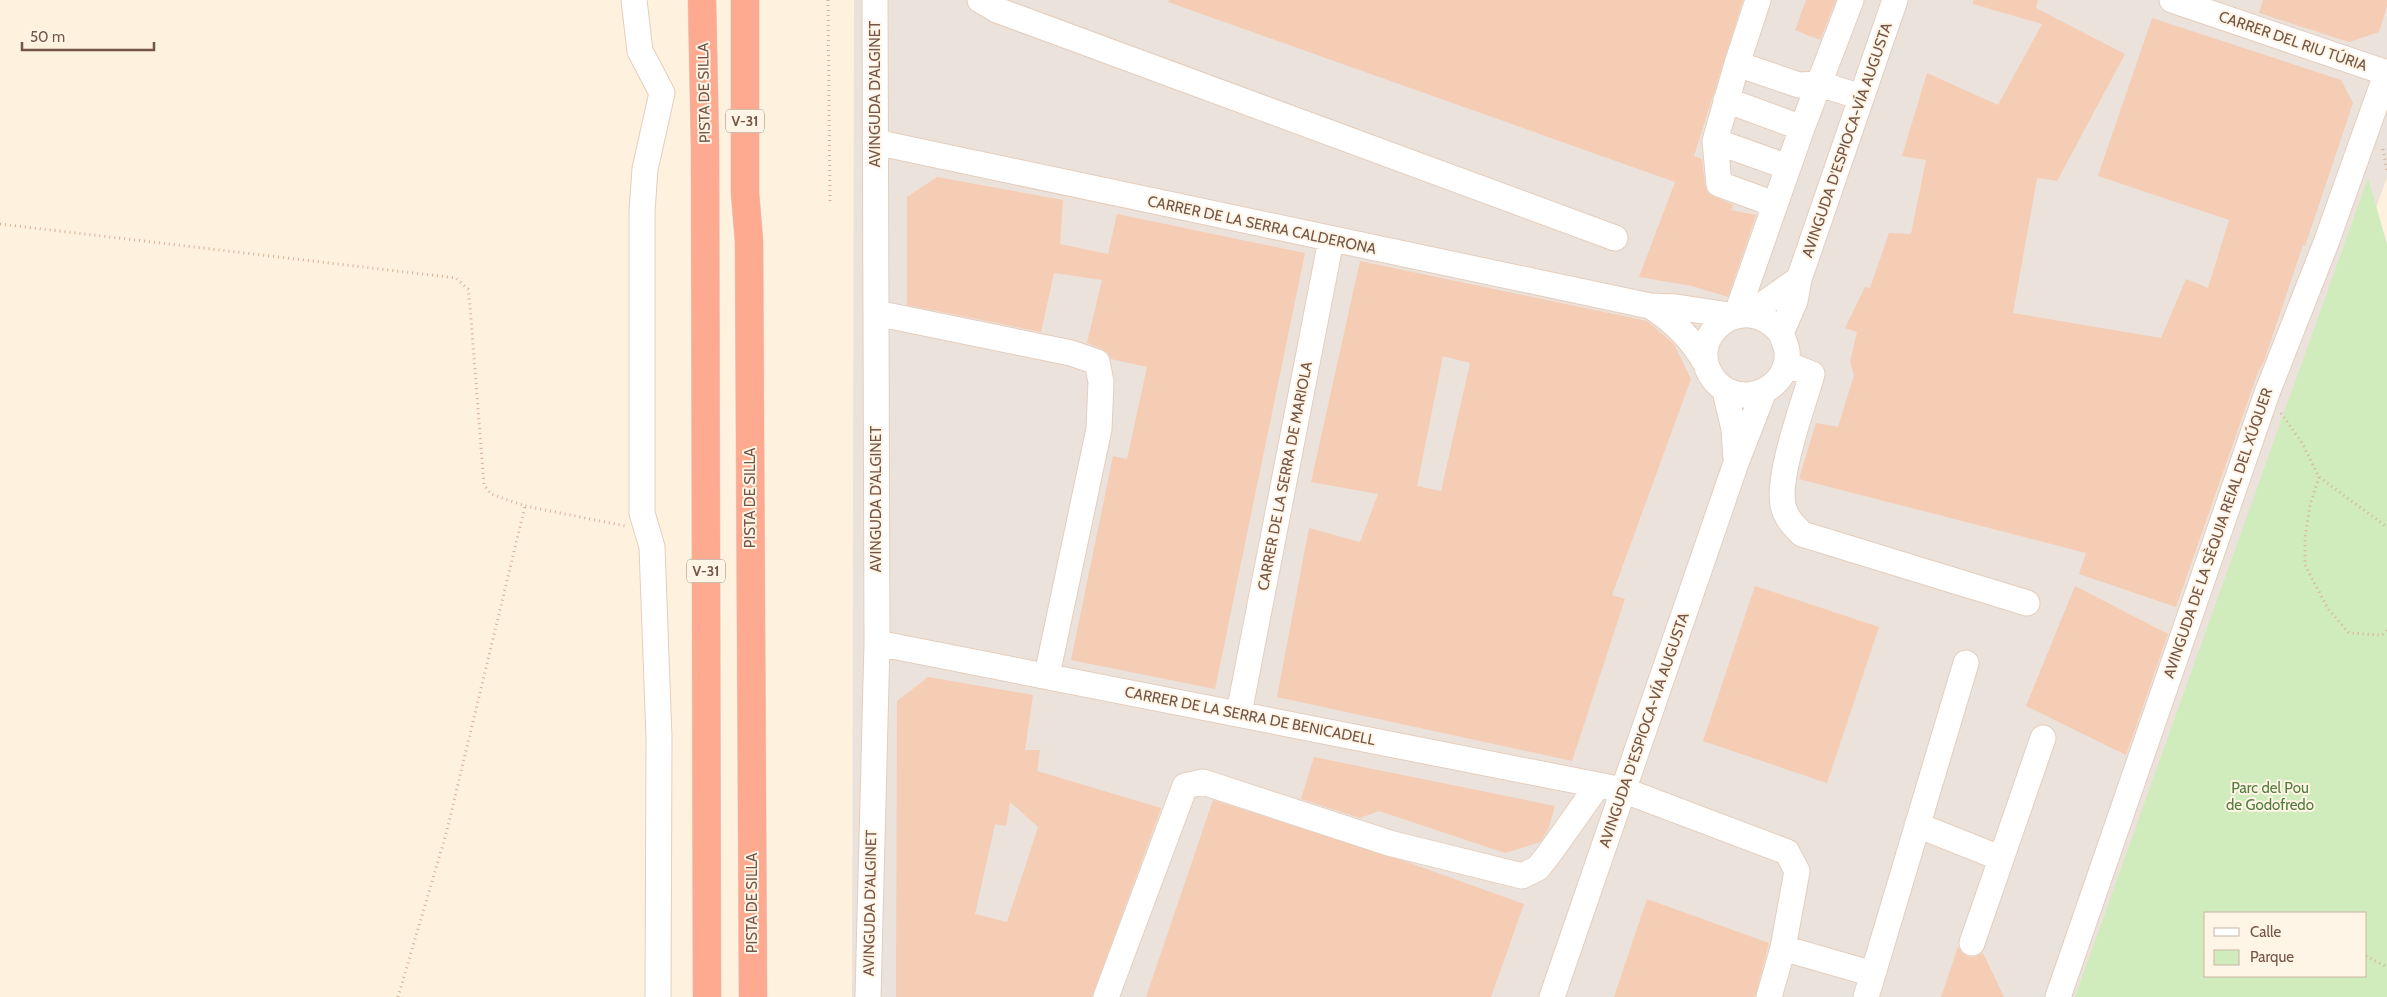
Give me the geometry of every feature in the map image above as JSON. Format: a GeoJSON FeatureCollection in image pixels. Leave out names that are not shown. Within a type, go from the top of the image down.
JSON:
{"type":"FeatureCollection","features":[{"type":"Feature","properties":{"kind":"highway","name":"PISTA DE SILLA"},"geometry":{"type":"LineString","coordinates":[[702,0],[705,145],[707,997]]}},
{"type":"Feature","properties":{"kind":"highway","name":"PISTA DE SILLA"},"geometry":{"type":"LineString","coordinates":[[745,0],[746,193],[749,241],[752,997]]}},
{"type":"Feature","properties":{"kind":"highway"},"geometry":{"type":"LineString","coordinates":[[749,241],[764,192],[764,0]]}},
{"type":"Feature","properties":{"kind":"street"},"geometry":{"type":"LineString","coordinates":[[634,0],[640,51],[662,93],[645,170],[642,211],[642,513],[645,531],[652,547],[659,738],[658,997]]}},
{"type":"Feature","properties":{"kind":"street","name":"AVINGUDA D'ALGINET"},"geometry":{"type":"LineString","coordinates":[[868,997],[877,643],[875,0]]}},
{"type":"Feature","properties":{"kind":"street"},"geometry":{"type":"LineString","coordinates":[[980,0],[997,10],[1615,238]]}},
{"type":"Feature","properties":{"kind":"street"},"geometry":{"type":"LineString","coordinates":[[1758,0],[1714,141],[1719,184],[1774,204]]}},
{"type":"Feature","properties":{"kind":"street"},"geometry":{"type":"LineString","coordinates":[[1742,315],[1774,204],[1851,0]]}},
{"type":"Feature","properties":{"kind":"street","name":"AVINGUDA D'ESPIOCA-VÍA AUGUSTA"},"geometry":{"type":"LineString","coordinates":[[1781,333],[1795,301],[1799,279],[1895,0]]}},
{"type":"Feature","properties":{"kind":"street","name":"CARRER DEL RIU TÚRIA"},"geometry":{"type":"LineString","coordinates":[[2172,0],[2387,72]]}},
{"type":"Feature","properties":{"kind":"street"},"geometry":{"type":"LineString","coordinates":[[1737,64],[1799,85],[1820,84],[1861,97]]}},
{"type":"Feature","properties":{"kind":"street","name":"AVINGUDA DE LA SÈQUIA REIAL DEL XÚQUER"},"geometry":{"type":"LineString","coordinates":[[2058,997],[2267,393],[2326,242],[2387,72]]}},
{"type":"Feature","properties":{"kind":"street"},"geometry":{"type":"LineString","coordinates":[[1726,100],[1802,128]]}},
{"type":"Feature","properties":{"kind":"street"},"geometry":{"type":"LineString","coordinates":[[1714,141],[1788,167]]}},
{"type":"Feature","properties":{"kind":"street","name":"CARRER DE LA SERRA CALDERONA"},"geometry":{"type":"LineString","coordinates":[[875,142],[1650,306],[1676,307],[1742,315]]}},
{"type":"Feature","properties":{"kind":"street","name":"CARRER DE LA SERRA DE MARIOLA"},"geometry":{"type":"LineString","coordinates":[[1239,713],[1332,240]]}},
{"type":"Feature","properties":{"kind":"street"},"geometry":{"type":"LineString","coordinates":[[1736,463],[1734,429],[1724,391],[1711,376],[1706,364],[1705,352],[1708,339],[1715,328],[1725,320],[1742,315],[1799,279]]}},
{"type":"Feature","properties":{"kind":"street","name":"CARRER DE LA SERRA CALDERONA"},"geometry":{"type":"LineString","coordinates":[[1650,306],[1671,319],[1696,348],[1706,364]]}},
{"type":"Feature","properties":{"kind":"street"},"geometry":{"type":"LineString","coordinates":[[876,313],[1071,353],[1097,362],[1101,382],[1099,429],[1046,675]]}},
{"type":"Feature","properties":{"kind":"street"},"geometry":{"type":"LineString","coordinates":[[1724,391],[1744,395],[1764,391],[1780,377],[1786,364],[1787,350],[1781,333],[1774,325],[1763,317],[1742,315]]}},
{"type":"Feature","properties":{"kind":"street"},"geometry":{"type":"LineString","coordinates":[[1786,364],[1812,374],[1783,477],[1783,506],[1790,522],[1802,534],[2027,603]]}},
{"type":"Feature","properties":{"kind":"street","name":"AVINGUDA D'ESPIOCA-VÍA AUGUSTA"},"geometry":{"type":"LineString","coordinates":[[1552,997],[1736,463],[1764,391]]}},
{"type":"Feature","properties":{"kind":"street","name":"CARRER DE LA SERRA DE BENICADELL"},"geometry":{"type":"LineString","coordinates":[[877,643],[1623,790],[1787,852],[1797,871],[1783,948],[1769,997]]}},
{"type":"Feature","properties":{"kind":"street"},"geometry":{"type":"LineString","coordinates":[[1783,948],[1869,985],[1966,663]]}},
{"type":"Feature","properties":{"kind":"street"},"geometry":{"type":"LineString","coordinates":[[1972,943],[2043,738]]}},
{"type":"Feature","properties":{"kind":"street"},"geometry":{"type":"LineString","coordinates":[[1106,997],[1184,786],[1203,782],[1389,843],[1522,876],[1538,868],[1544,861],[1598,785]]}},
{"type":"Feature","properties":{"kind":"street"},"geometry":{"type":"LineString","coordinates":[[1917,825],[2000,858]]}},
{"type":"Feature","properties":{"kind":"path"},"geometry":{"type":"LineString","coordinates":[[828,0],[830,202]]}},
{"type":"Feature","properties":{"kind":"path"},"geometry":{"type":"LineString","coordinates":[[0,224],[456,278],[468,289],[484,485],[491,494],[524,506],[645,531]]}},
{"type":"Feature","properties":{"kind":"path"},"geometry":{"type":"LineString","coordinates":[[2267,393],[2302,443],[2319,477],[2387,527]]}},
{"type":"Feature","properties":{"kind":"path"},"geometry":{"type":"LineString","coordinates":[[2319,477],[2310,505],[2305,538],[2305,565],[2328,609],[2349,633],[2382,635],[2387,630]]}},
{"type":"Feature","properties":{"kind":"path"},"geometry":{"type":"LineString","coordinates":[[398,997],[446,834],[524,506]]}},
{"type":"Feature","properties":{"kind":"path"},"geometry":{"type":"LineString","coordinates":[[2367,957],[2387,967]]}},
{"type":"Feature","properties":{"kind":"shaded area"},"geometry":{"type":"Polygon","coordinates":[[[854,0],[2387,0],[2387,177],[2095,997],[852,997],[854,0]]]}},
{"type":"Feature","properties":{"kind":"green space","name":"Parc del Pou de Godofredo"},"geometry":{"type":"Polygon","coordinates":[[[2368,178],[2387,244],[2387,997],[2075,997],[2368,178]]]}},
{"type":"Feature","properties":{"kind":"building"},"geometry":{"type":"Polygon","coordinates":[[[1169,0],[1743,0],[1694,156],[1702,159],[1705,185],[1708,193],[1733,205],[1731,210],[1756,215],[1728,297],[1692,286],[1639,277],[1675,182],[1168,2],[1169,0]]]}},
{"type":"Feature","properties":{"kind":"building"},"geometry":{"type":"Polygon","coordinates":[[[1806,0],[1836,0],[1820,40],[1795,30],[1806,0]]]}},
{"type":"Feature","properties":{"kind":"building"},"geometry":{"type":"Polygon","coordinates":[[[1973,0],[2038,0],[2036,8],[2125,54],[2057,181],[2037,178],[2013,313],[2161,338],[2186,279],[2208,288],[2229,220],[2098,176],[2152,18],[2341,80],[2353,103],[2305,246],[2303,245],[2264,361],[2258,372],[2176,607],[2079,574],[2086,553],[1799,479],[1816,423],[1838,427],[1854,375],[1850,362],[1857,332],[1845,328],[1865,287],[1870,288],[1889,233],[1911,234],[1926,160],[1902,156],[1927,73],[1998,105],[2042,24],[1973,4],[1973,0]]]}},
{"type":"Feature","properties":{"kind":"building"},"geometry":{"type":"Polygon","coordinates":[[[2263,0],[2387,0],[2387,6],[2379,32],[2349,42],[2259,13],[2263,0]]]}},
{"type":"Feature","properties":{"kind":"building"},"geometry":{"type":"Polygon","coordinates":[[[937,177],[1063,200],[1060,244],[1108,254],[1117,214],[1305,253],[1215,689],[1071,660],[1113,456],[1127,459],[1147,367],[1111,359],[1108,353],[1102,349],[1087,343],[1102,280],[1054,273],[1041,332],[907,305],[907,197],[937,177]]]}},
{"type":"Feature","properties":{"kind":"building"},"geometry":{"type":"Polygon","coordinates":[[[1360,261],[1647,321],[1674,344],[1691,379],[1612,595],[1625,599],[1572,761],[1277,697],[1309,528],[1360,542],[1378,494],[1311,482],[1360,261]],[[1443,356],[1417,486],[1441,491],[1470,363],[1443,356]]]}},
{"type":"Feature","properties":{"kind":"building"},"geometry":{"type":"Polygon","coordinates":[[[1755,586],[1879,627],[1827,783],[1703,741],[1755,586]]]}},
{"type":"Feature","properties":{"kind":"building"},"geometry":{"type":"Polygon","coordinates":[[[2075,586],[2168,634],[2126,755],[2026,706],[2075,586]]]}},
{"type":"Feature","properties":{"kind":"building"},"geometry":{"type":"Polygon","coordinates":[[[928,677],[1033,695],[1025,750],[1040,750],[1037,771],[1161,808],[1092,997],[896,997],[897,701],[928,677]],[[1010,802],[1006,826],[995,824],[975,914],[1007,922],[1038,827],[1010,802]]]}},
{"type":"Feature","properties":{"kind":"building"},"geometry":{"type":"Polygon","coordinates":[[[1314,757],[1555,806],[1548,830],[1540,842],[1505,853],[1379,811],[1360,818],[1301,799],[1314,757]]]}},
{"type":"Feature","properties":{"kind":"building"},"geometry":{"type":"Polygon","coordinates":[[[1213,800],[1407,862],[1524,904],[1491,997],[1146,997],[1213,800]]]}},
{"type":"Feature","properties":{"kind":"building"},"geometry":{"type":"Polygon","coordinates":[[[1647,899],[1769,943],[1755,997],[1614,997],[1647,899]]]}},
{"type":"Feature","properties":{"kind":"building"},"geometry":{"type":"Polygon","coordinates":[[[1958,947],[1968,957],[1975,957],[1983,953],[2004,997],[1941,997],[1958,947]]]}}]}
